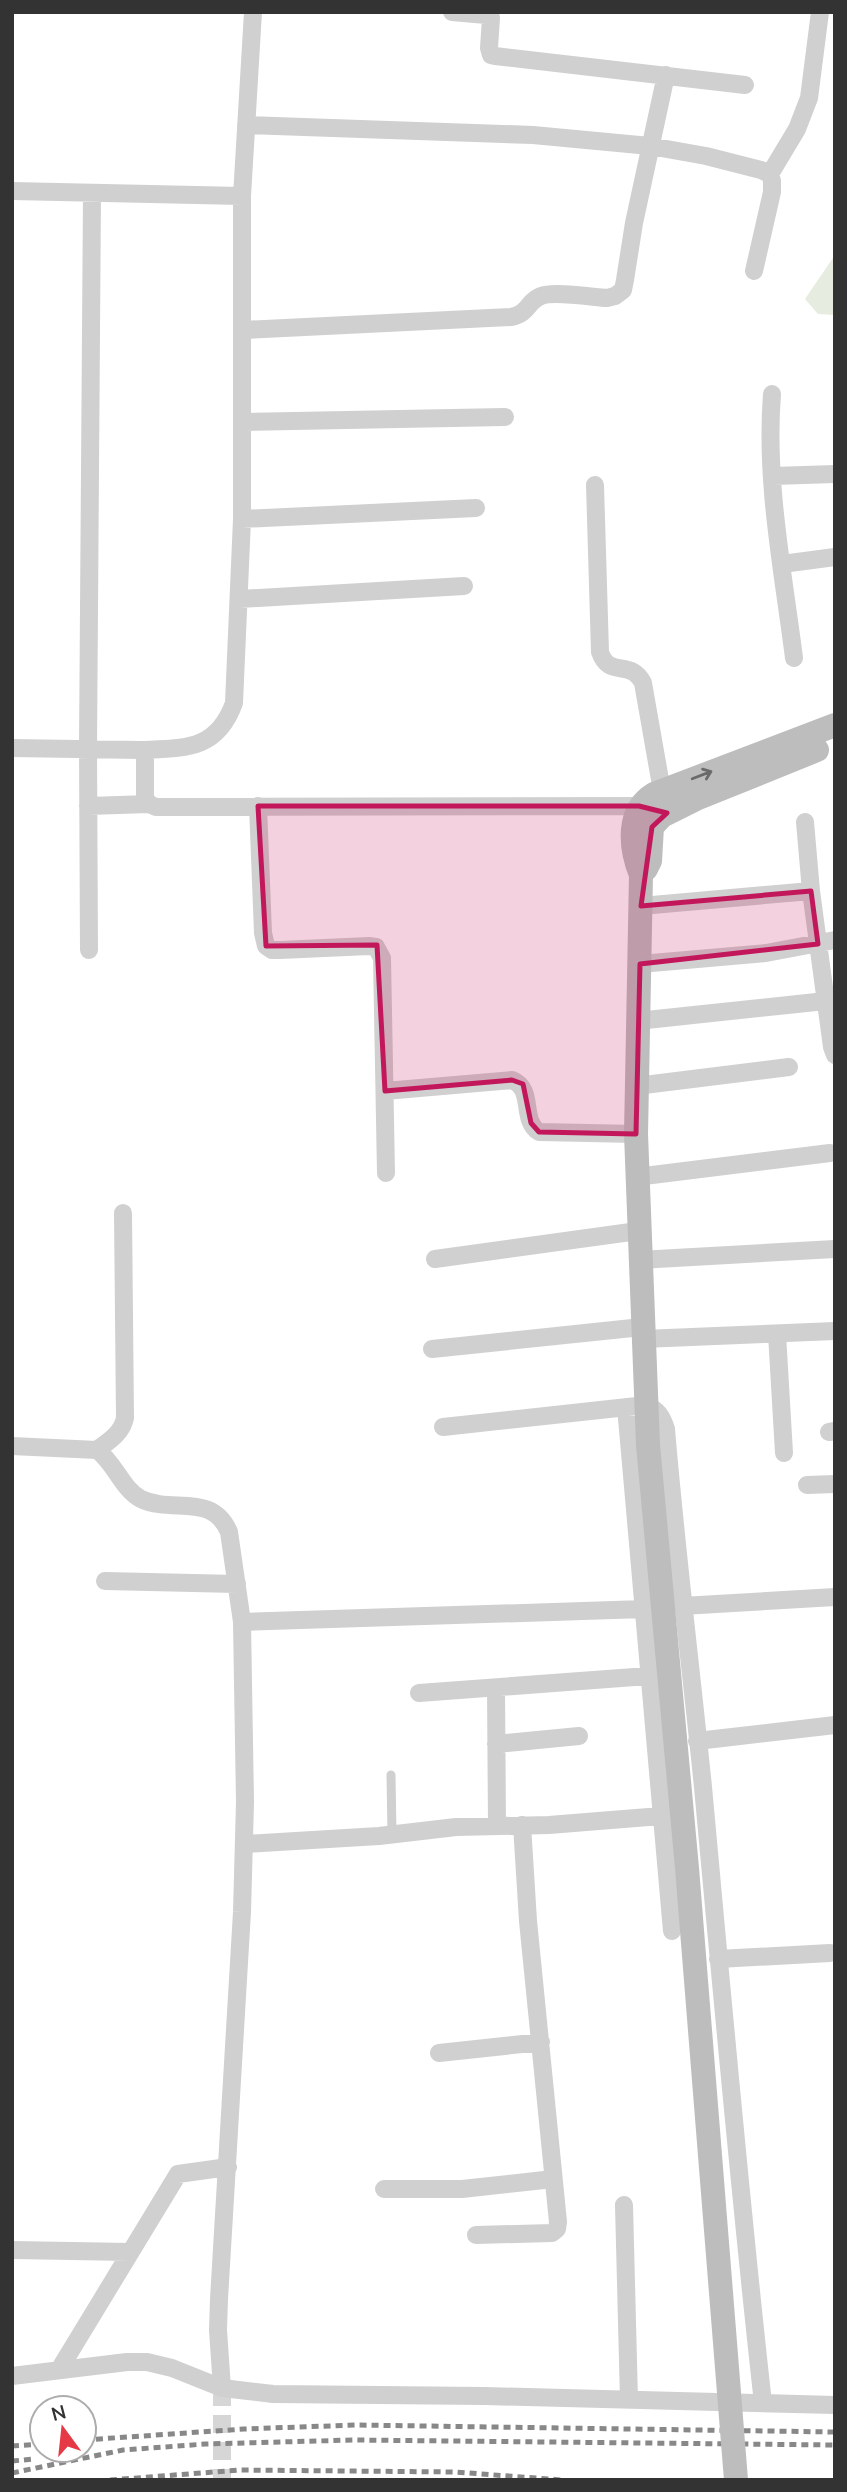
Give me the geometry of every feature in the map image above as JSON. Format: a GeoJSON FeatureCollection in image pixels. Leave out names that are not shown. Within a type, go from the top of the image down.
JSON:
{"type":"FeatureCollection","features":[{"type":"Feature","properties":{"kind":"street"},"geometry":{"type":"LineString","coordinates":[[12,748],[142,750],[196,745],[215,735],[228,720],[234,703],[242,519],[242,196],[253,12]]}},
{"type":"Feature","properties":{"kind":"street"},"geometry":{"type":"LineString","coordinates":[[452,12],[486,15],[491,18],[489,48],[491,55],[495,56],[745,85]]}},
{"type":"Feature","properties":{"kind":"street"},"geometry":{"type":"LineString","coordinates":[[754,271],[772,192],[770,174],[797,129],[809,98],[820,12]]}},
{"type":"Feature","properties":{"kind":"street"},"geometry":{"type":"LineString","coordinates":[[243,330],[511,317],[519,316],[537,297],[545,294],[607,298],[615,296],[622,290],[625,280],[634,223],[666,75]]}},
{"type":"Feature","properties":{"kind":"street"},"geometry":{"type":"LineString","coordinates":[[246,125],[533,135],[650,146],[706,156],[770,174]]}},
{"type":"Feature","properties":{"kind":"street"},"geometry":{"type":"LineString","coordinates":[[12,191],[242,196]]}},
{"type":"Feature","properties":{"kind":"street"},"geometry":{"type":"LineString","coordinates":[[89,950],[92,193]]}},
{"type":"Feature","properties":{"kind":"street"},"geometry":{"type":"LineString","coordinates":[[772,394],[770,442],[794,658]]}},
{"type":"Feature","properties":{"kind":"street"},"geometry":{"type":"LineString","coordinates":[[243,422],[505,417]]}},
{"type":"Feature","properties":{"kind":"street"},"geometry":{"type":"LineString","coordinates":[[773,476],[835,474]]}},
{"type":"Feature","properties":{"kind":"street"},"geometry":{"type":"LineString","coordinates":[[595,485],[600,652],[609,667],[630,669],[638,673],[643,683],[665,802]]}},
{"type":"Feature","properties":{"kind":"street"},"geometry":{"type":"LineString","coordinates":[[242,519],[476,508]]}},
{"type":"Feature","properties":{"kind":"street"},"geometry":{"type":"LineString","coordinates":[[782,564],[835,557]]}},
{"type":"Feature","properties":{"kind":"street"},"geometry":{"type":"LineString","coordinates":[[240,599],[464,586]]}},
{"type":"Feature","properties":{"kind":"street"},"geometry":{"type":"LineString","coordinates":[[641,875],[650,861],[652,827],[665,802],[835,724]]}},
{"type":"Feature","properties":{"kind":"street"},"geometry":{"type":"LineString","coordinates":[[672,1930],[648,1676],[636,1406],[642,1333],[636,1177],[641,875],[634,856],[635,816],[645,799],[665,802],[835,742]]}},
{"type":"Feature","properties":{"kind":"street"},"geometry":{"type":"LineString","coordinates":[[142,750],[145,756],[145,798],[149,804]]}},
{"type":"Feature","properties":{"kind":"street"},"geometry":{"type":"LineString","coordinates":[[88,807],[149,804],[156,807],[639,806]]}},
{"type":"Feature","properties":{"kind":"street"},"geometry":{"type":"LineString","coordinates":[[258,806],[262,933],[266,946],[272,950],[369,946],[376,947],[380,952],[383,973],[386,1173]]}},
{"type":"Feature","properties":{"kind":"street"},"geometry":{"type":"LineString","coordinates":[[804,822],[811,891],[826,942],[832,1047],[835,1055]]}},
{"type":"Feature","properties":{"kind":"street"},"geometry":{"type":"LineString","coordinates":[[641,906],[811,891]]}},
{"type":"Feature","properties":{"kind":"street"},"geometry":{"type":"LineString","coordinates":[[640,964],[766,953],[826,942]]}},
{"type":"Feature","properties":{"kind":"street"},"geometry":{"type":"LineString","coordinates":[[638,1021],[830,1001]]}},
{"type":"Feature","properties":{"kind":"street"},"geometry":{"type":"LineString","coordinates":[[636,1086],[789,1068]]}},
{"type":"Feature","properties":{"kind":"street"},"geometry":{"type":"LineString","coordinates":[[385,1091],[512,1080],[524,1088],[531,1123],[539,1132],[636,1134]]}},
{"type":"Feature","properties":{"kind":"street"},"geometry":{"type":"LineString","coordinates":[[636,1177],[830,1153]]}},
{"type":"Feature","properties":{"kind":"street"},"geometry":{"type":"LineString","coordinates":[[12,1446],[97,1450],[123,1426],[123,1213]]}},
{"type":"Feature","properties":{"kind":"street"},"geometry":{"type":"LineString","coordinates":[[435,1259],[638,1231]]}},
{"type":"Feature","properties":{"kind":"street"},"geometry":{"type":"LineString","coordinates":[[639,1260],[835,1249]]}},
{"type":"Feature","properties":{"kind":"street"},"geometry":{"type":"LineString","coordinates":[[432,1349],[642,1333],[777,1334],[835,1331]]}},
{"type":"Feature","properties":{"kind":"street"},"geometry":{"type":"LineString","coordinates":[[777,1334],[783,1453]]}},
{"type":"Feature","properties":{"kind":"street"},"geometry":{"type":"LineString","coordinates":[[636,1406],[648,1445],[687,1868],[736,2480]]}},
{"type":"Feature","properties":{"kind":"street"},"geometry":{"type":"LineString","coordinates":[[443,1427],[636,1406],[656,1409],[666,1429],[763,2403]]}},
{"type":"Feature","properties":{"kind":"street"},"geometry":{"type":"LineString","coordinates":[[97,1450],[140,1499],[214,1512],[224,1521],[233,1550],[242,1622],[244,1843],[218,2330],[222,2388]]}},
{"type":"Feature","properties":{"kind":"street"},"geometry":{"type":"LineString","coordinates":[[807,1485],[835,1484]]}},
{"type":"Feature","properties":{"kind":"street"},"geometry":{"type":"LineString","coordinates":[[105,1581],[237,1584]]}},
{"type":"Feature","properties":{"kind":"street"},"geometry":{"type":"LineString","coordinates":[[682,1606],[835,1597]]}},
{"type":"Feature","properties":{"kind":"street"},"geometry":{"type":"LineString","coordinates":[[242,1622],[644,1609]]}},
{"type":"Feature","properties":{"kind":"street"},"geometry":{"type":"LineString","coordinates":[[419,1693],[648,1676]]}},
{"type":"Feature","properties":{"kind":"street"},"geometry":{"type":"LineString","coordinates":[[496,1688],[498,1825]]}},
{"type":"Feature","properties":{"kind":"street"},"geometry":{"type":"LineString","coordinates":[[697,1741],[835,1725]]}},
{"type":"Feature","properties":{"kind":"street"},"geometry":{"type":"LineString","coordinates":[[496,1744],[579,1736]]}},
{"type":"Feature","properties":{"kind":"street"},"geometry":{"type":"LineString","coordinates":[[244,1843],[392,1834],[456,1827],[661,1816]]}},
{"type":"Feature","properties":{"kind":"street"},"geometry":{"type":"LineString","coordinates":[[476,2235],[544,2234],[557,2229],[528,1921],[522,1825]]}},
{"type":"Feature","properties":{"kind":"street"},"geometry":{"type":"LineString","coordinates":[[718,1959],[831,1953]]}},
{"type":"Feature","properties":{"kind":"street"},"geometry":{"type":"LineString","coordinates":[[439,2053],[541,2042]]}},
{"type":"Feature","properties":{"kind":"street"},"geometry":{"type":"LineString","coordinates":[[59,2370],[178,2174],[228,2167]]}},
{"type":"Feature","properties":{"kind":"street"},"geometry":{"type":"LineString","coordinates":[[384,2189],[462,2189],[553,2179]]}},
{"type":"Feature","properties":{"kind":"street"},"geometry":{"type":"LineString","coordinates":[[624,2205],[629,2400]]}},
{"type":"Feature","properties":{"kind":"street"},"geometry":{"type":"LineString","coordinates":[[12,2250],[130,2252]]}},
{"type":"Feature","properties":{"kind":"street"},"geometry":{"type":"LineString","coordinates":[[12,2376],[147,2362],[172,2368],[222,2388],[297,2395],[485,2396],[835,2405]]}},
{"type":"Feature","properties":{"kind":"lane"},"geometry":{"type":"LineString","coordinates":[[391,1775],[392,1834]]}},
{"type":"Feature","properties":{"kind":"highlighted area"},"geometry":{"type":"Polygon","coordinates":[[[258,806],[639,806],[667,813],[652,827],[641,906],[811,891],[818,944],[640,964],[636,1134],[539,1132],[531,1123],[523,1084],[512,1080],[385,1091],[377,945],[266,946],[258,806]]]}},
{"type":"Feature","properties":{"kind":"shaded area"},"geometry":{"type":"Polygon","coordinates":[[[835,255],[835,315],[818,314],[805,299],[835,255]]]}},
{"type":"Feature","properties":{"kind":"tunnel"},"geometry":{"type":"LineString","coordinates":[[222,2388],[222,2480]]}},
{"type":"Feature","properties":{"kind":"railway"},"geometry":{"type":"LineString","coordinates":[[98,2439],[356,2425],[835,2432]]}},
{"type":"Feature","properties":{"kind":"railway"},"geometry":{"type":"LineString","coordinates":[[12,2473],[123,2450],[205,2444],[354,2440],[835,2445]]}},
{"type":"Feature","properties":{"kind":"railway"},"geometry":{"type":"LineString","coordinates":[[12,2446],[28,2445]]}},
{"type":"Feature","properties":{"kind":"railway"},"geometry":{"type":"LineString","coordinates":[[12,2461],[28,2460]]}},
{"type":"Feature","properties":{"kind":"railway"},"geometry":{"type":"LineString","coordinates":[[110,2480],[240,2470],[455,2472],[562,2480]]}}]}
